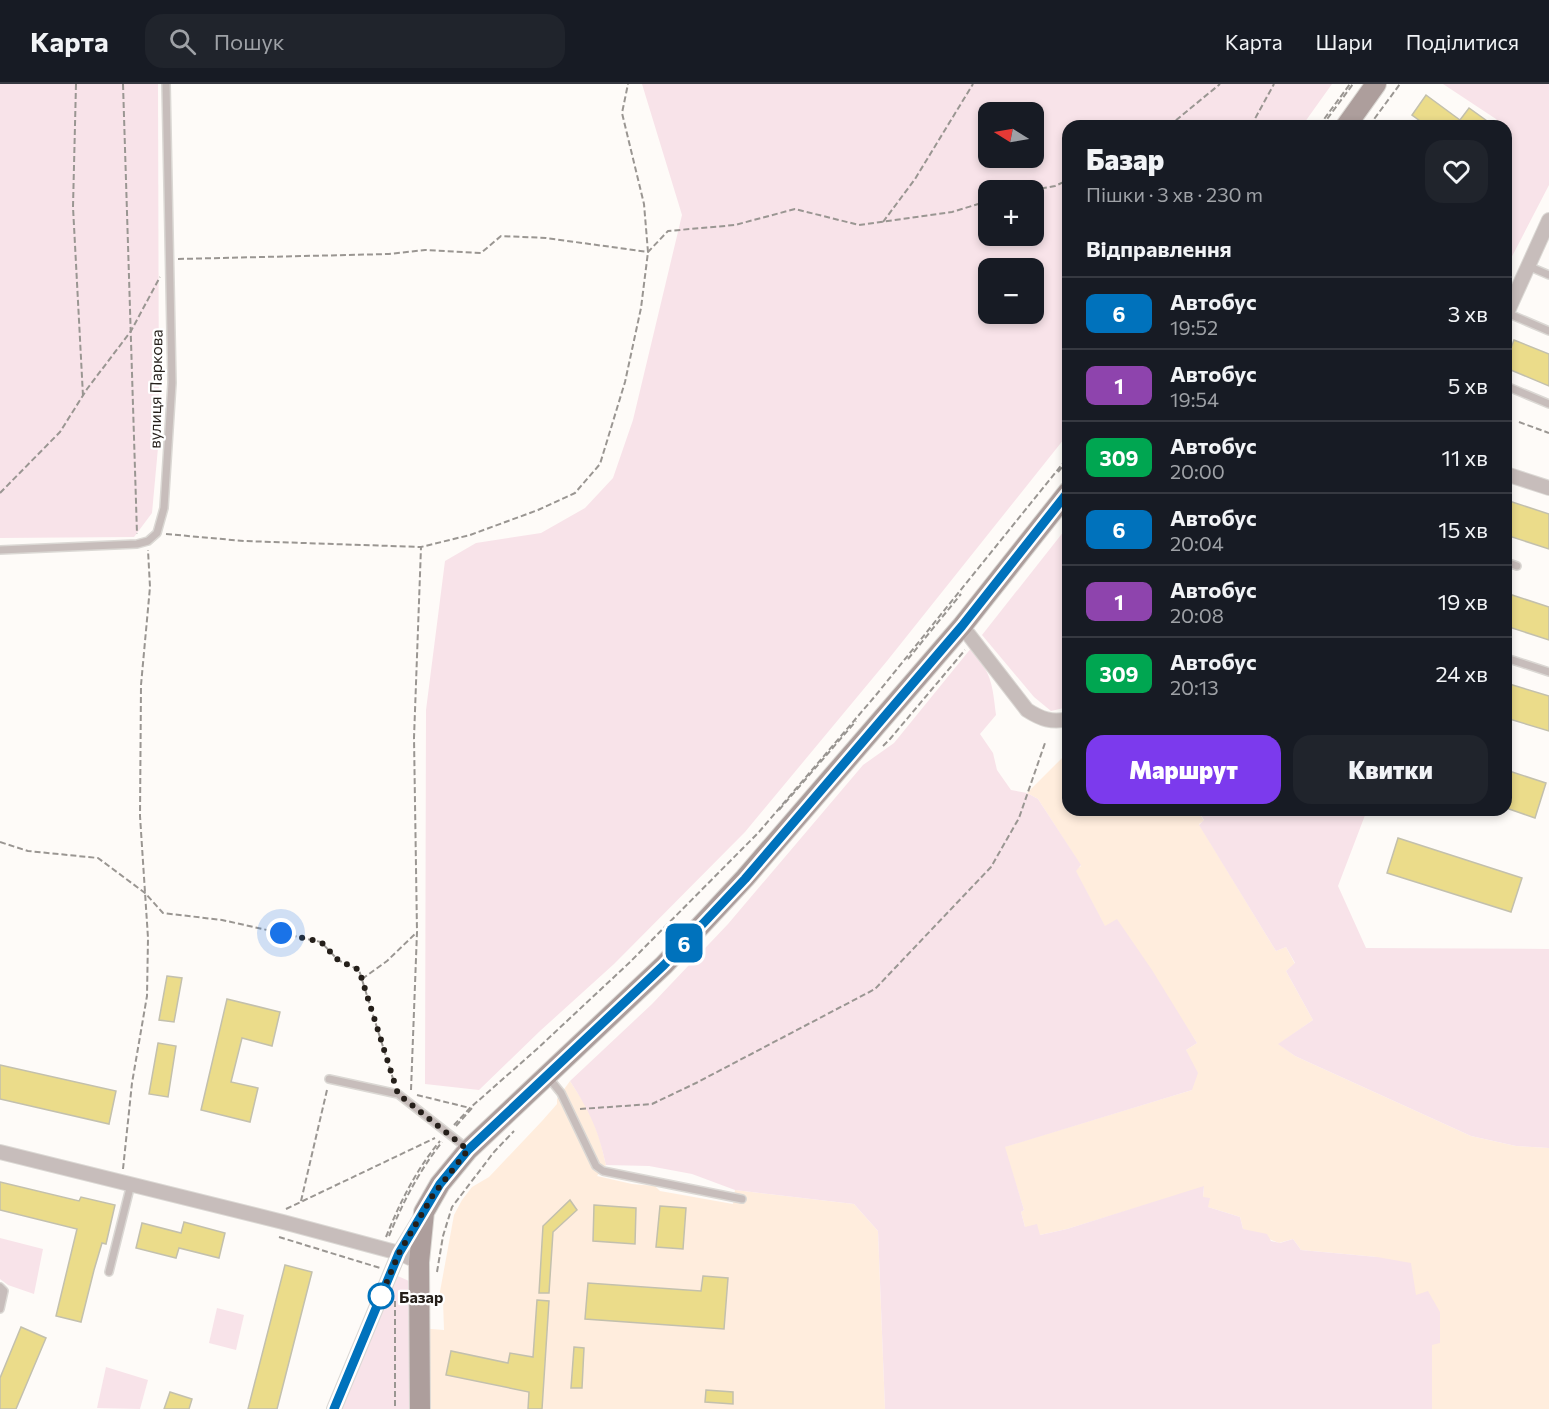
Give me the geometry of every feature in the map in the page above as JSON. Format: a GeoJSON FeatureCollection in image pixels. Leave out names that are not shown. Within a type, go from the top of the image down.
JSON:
{"type":"FeatureCollection","features":[{"type":"Feature","properties":{"kind":"main road"},"geometry":{"type":"LineString","coordinates":[[1350,120],[1376,84]]}},
{"type":"Feature","properties":{"kind":"main road"},"geometry":{"type":"LineString","coordinates":[[420,1409],[419,1262],[424,1212],[440,1184],[468,1150],[664,965],[745,879],[962,626],[1062,500]]}},
{"type":"Feature","properties":{"kind":"street"},"geometry":{"type":"LineString","coordinates":[[1512,301],[1549,220]]}},
{"type":"Feature","properties":{"kind":"street"},"geometry":{"type":"LineString","coordinates":[[1512,476],[1549,488]]}},
{"type":"Feature","properties":{"kind":"street"},"geometry":{"type":"LineString","coordinates":[[962,626],[1027,710],[1039,718],[1055,722],[1062,720]]}},
{"type":"Feature","properties":{"kind":"street"},"geometry":{"type":"LineString","coordinates":[[0,1152],[267,1218],[399,1253],[419,1262]]}},
{"type":"Feature","properties":{"kind":"street"},"geometry":{"type":"LineString","coordinates":[[334,1409],[399,1253],[424,1212]]}},
{"type":"Feature","properties":{"kind":"lane","name":"вулиця Паркова"},"geometry":{"type":"LineString","coordinates":[[157,533],[164,508],[172,383],[166,84]]}},
{"type":"Feature","properties":{"kind":"lane"},"geometry":{"type":"LineString","coordinates":[[1528,266],[1549,275]]}},
{"type":"Feature","properties":{"kind":"lane"},"geometry":{"type":"LineString","coordinates":[[1512,316],[1549,331]]}},
{"type":"Feature","properties":{"kind":"lane"},"geometry":{"type":"LineString","coordinates":[[1512,389],[1549,404]]}},
{"type":"Feature","properties":{"kind":"lane"},"geometry":{"type":"LineString","coordinates":[[0,550],[137,544],[148,541],[157,533]]}},
{"type":"Feature","properties":{"kind":"lane"},"geometry":{"type":"LineString","coordinates":[[1512,564],[1517,566]]}},
{"type":"Feature","properties":{"kind":"lane"},"geometry":{"type":"LineString","coordinates":[[1512,660],[1549,672]]}},
{"type":"Feature","properties":{"kind":"lane"},"geometry":{"type":"LineString","coordinates":[[546,1075],[561,1094],[596,1166],[603,1171],[742,1199]]}},
{"type":"Feature","properties":{"kind":"lane"},"geometry":{"type":"LineString","coordinates":[[329,1079],[398,1094],[468,1150]]}},
{"type":"Feature","properties":{"kind":"lane"},"geometry":{"type":"LineString","coordinates":[[109,1272],[126,1183]]}},
{"type":"Feature","properties":{"kind":"lane"},"geometry":{"type":"LineString","coordinates":[[0,1287],[4,1291],[0,1309]]}},
{"type":"Feature","properties":{"kind":"path"},"geometry":{"type":"LineString","coordinates":[[76,84],[73,207],[83,396]]}},
{"type":"Feature","properties":{"kind":"path"},"geometry":{"type":"LineString","coordinates":[[123,84],[137,544]]}},
{"type":"Feature","properties":{"kind":"path"},"geometry":{"type":"LineString","coordinates":[[157,533],[244,541],[422,548],[470,535],[538,510],[575,493],[600,464],[625,382],[641,308],[648,252],[644,204],[622,113],[627,84]]}},
{"type":"Feature","properties":{"kind":"path"},"geometry":{"type":"LineString","coordinates":[[883,222],[915,179],[973,84]]}},
{"type":"Feature","properties":{"kind":"path"},"geometry":{"type":"LineString","coordinates":[[1176,120],[1220,84]]}},
{"type":"Feature","properties":{"kind":"path"},"geometry":{"type":"LineString","coordinates":[[1254,120],[1274,84]]}},
{"type":"Feature","properties":{"kind":"path"},"geometry":{"type":"LineString","coordinates":[[1325,120],[1351,84]]}},
{"type":"Feature","properties":{"kind":"path"},"geometry":{"type":"LineString","coordinates":[[1373,120],[1400,84]]}},
{"type":"Feature","properties":{"kind":"path"},"geometry":{"type":"LineString","coordinates":[[1044,188],[1062,183]]}},
{"type":"Feature","properties":{"kind":"path"},"geometry":{"type":"LineString","coordinates":[[648,252],[668,231],[735,225],[795,209],[859,225],[952,212],[978,204]]}},
{"type":"Feature","properties":{"kind":"path"},"geometry":{"type":"LineString","coordinates":[[0,493],[60,432],[83,396],[131,331],[169,259],[389,254],[425,250],[481,253],[501,236],[546,238],[648,252]]}},
{"type":"Feature","properties":{"kind":"path"},"geometry":{"type":"LineString","coordinates":[[1519,422],[1549,433]]}},
{"type":"Feature","properties":{"kind":"path"},"geometry":{"type":"LineString","coordinates":[[382,1249],[400,1202],[416,1173],[448,1132],[470,1108],[629,963],[759,832],[876,695],[1062,466]]}},
{"type":"Feature","properties":{"kind":"path"},"geometry":{"type":"LineString","coordinates":[[267,1218],[448,1132],[630,964],[760,833],[911,656],[1062,467]]}},
{"type":"Feature","properties":{"kind":"path"},"geometry":{"type":"LineString","coordinates":[[126,1183],[132,1083],[147,996],[148,939],[140,804],[141,685],[150,587],[148,541]]}},
{"type":"Feature","properties":{"kind":"path"},"geometry":{"type":"LineString","coordinates":[[411,1093],[417,932],[414,738],[422,548]]}},
{"type":"Feature","properties":{"kind":"path"},"geometry":{"type":"LineString","coordinates":[[568,1109],[652,1104],[875,989],[991,867],[1019,818],[1045,743]]}},
{"type":"Feature","properties":{"kind":"path"},"geometry":{"type":"LineString","coordinates":[[0,842],[28,851],[98,858],[145,893],[163,913],[222,920],[321,942],[338,960],[359,970],[398,1094],[411,1093],[470,1108]]}},
{"type":"Feature","properties":{"kind":"path"},"geometry":{"type":"LineString","coordinates":[[362,980],[387,962],[417,932]]}},
{"type":"Feature","properties":{"kind":"path"},"geometry":{"type":"LineString","coordinates":[[301,1201],[329,1079]]}},
{"type":"Feature","properties":{"kind":"path"},"geometry":{"type":"LineString","coordinates":[[435,1281],[443,1236],[452,1207],[494,1152],[517,1128]]}},
{"type":"Feature","properties":{"kind":"path"},"geometry":{"type":"LineString","coordinates":[[279,1237],[391,1273]]}},
{"type":"Feature","properties":{"kind":"path"},"geometry":{"type":"LineString","coordinates":[[394,1297],[395,1409]]}},
{"type":"Feature","properties":{"kind":"shaded area"},"geometry":{"type":"Polygon","coordinates":[[[0,84],[158,84],[159,437],[152,513],[134,537],[0,538],[0,84]]]}},
{"type":"Feature","properties":{"kind":"shaded area"},"geometry":{"type":"Polygon","coordinates":[[[642,84],[1332,84],[1306,120],[1062,120],[1062,442],[887,661],[745,832],[614,964],[479,1090],[425,1084],[426,710],[445,561],[476,543],[541,533],[585,508],[613,478],[633,420],[682,215],[642,84]]]}},
{"type":"Feature","properties":{"kind":"shaded area"},"geometry":{"type":"Polygon","coordinates":[[[1443,84],[1549,84],[1549,185],[1512,256],[1512,120],[1496,119],[1443,84]]]}},
{"type":"Feature","properties":{"kind":"shaded area"},"geometry":{"type":"Polygon","coordinates":[[[1062,534],[1062,708],[1051,711],[1034,697],[982,635],[1062,534]]]}},
{"type":"Feature","properties":{"kind":"shaded area"},"geometry":{"type":"Polygon","coordinates":[[[972,647],[987,672],[993,690],[996,715],[980,734],[993,753],[997,770],[1011,790],[1027,793],[1038,799],[1081,865],[1076,871],[1105,926],[1117,919],[1197,1043],[1186,1050],[1198,1073],[1192,1090],[1005,1147],[1024,1210],[1021,1212],[1025,1227],[1037,1224],[1040,1235],[1067,1229],[1204,1186],[1203,1197],[1210,1198],[1208,1207],[1240,1217],[1243,1229],[1267,1234],[1271,1241],[1280,1243],[1293,1239],[1301,1250],[1377,1257],[1411,1263],[1416,1295],[1428,1291],[1440,1312],[1440,1343],[1432,1345],[1432,1409],[885,1409],[878,1231],[854,1204],[735,1190],[692,1174],[649,1166],[606,1165],[592,1121],[570,1081],[652,1004],[728,924],[863,765],[894,743],[972,647]]]}},
{"type":"Feature","properties":{"kind":"shaded area"},"geometry":{"type":"Polygon","coordinates":[[[1062,758],[1062,816],[1201,816],[1204,821],[1199,824],[1276,951],[1286,947],[1295,964],[1286,971],[1313,1020],[1279,1044],[1295,1056],[1471,1136],[1516,1146],[1549,1148],[1549,1409],[1432,1409],[1432,1345],[1416,1295],[1377,1257],[1301,1250],[1293,1239],[1279,1243],[1243,1229],[1240,1217],[1208,1207],[1203,1197],[1204,1187],[1067,1229],[1040,1235],[1025,1227],[1021,1212],[1024,1210],[1004,1147],[1192,1090],[1186,1050],[1197,1043],[1117,920],[1105,927],[1075,870],[1081,866],[1038,799],[1027,793],[1062,758]]]}},
{"type":"Feature","properties":{"kind":"shaded area"},"geometry":{"type":"Polygon","coordinates":[[[1202,816],[1365,816],[1338,886],[1366,948],[1549,949],[1549,1148],[1516,1146],[1471,1136],[1295,1056],[1278,1044],[1313,1020],[1286,971],[1295,963],[1286,947],[1276,951],[1199,825],[1204,820],[1202,816]]]}},
{"type":"Feature","properties":{"kind":"shaded area"},"geometry":{"type":"Polygon","coordinates":[[[570,1081],[590,1112],[600,1140],[606,1165],[597,1176],[632,1184],[655,1186],[660,1191],[733,1204],[735,1190],[854,1204],[878,1231],[885,1409],[420,1409],[419,1328],[444,1330],[443,1301],[439,1297],[454,1215],[472,1187],[489,1177],[557,1104],[557,1099],[570,1081]]]}},
{"type":"Feature","properties":{"kind":"shaded area"},"geometry":{"type":"Polygon","coordinates":[[[0,1238],[43,1249],[34,1294],[8,1285],[0,1279],[0,1238]]]}},
{"type":"Feature","properties":{"kind":"shaded area"},"geometry":{"type":"Polygon","coordinates":[[[391,1273],[418,1285],[420,1409],[334,1409],[391,1273]]]}},
{"type":"Feature","properties":{"kind":"shaded area"},"geometry":{"type":"Polygon","coordinates":[[[217,1308],[244,1315],[236,1350],[209,1343],[217,1308]]]}},
{"type":"Feature","properties":{"kind":"shaded area"},"geometry":{"type":"Polygon","coordinates":[[[106,1367],[148,1380],[140,1409],[97,1408],[106,1367]]]}},
{"type":"Feature","properties":{"kind":"building"},"geometry":{"type":"Polygon","coordinates":[[[1426,95],[1460,120],[1419,120],[1412,115],[1426,95]]]}},
{"type":"Feature","properties":{"kind":"building"},"geometry":{"type":"Polygon","coordinates":[[[1469,108],[1486,120],[1460,120],[1469,108]]]}},
{"type":"Feature","properties":{"kind":"building"},"geometry":{"type":"Polygon","coordinates":[[[1514,340],[1549,354],[1549,386],[1512,371],[1514,340]]]}},
{"type":"Feature","properties":{"kind":"building"},"geometry":{"type":"Polygon","coordinates":[[[1512,502],[1549,514],[1549,549],[1512,537],[1512,502]]]}},
{"type":"Feature","properties":{"kind":"building"},"geometry":{"type":"Polygon","coordinates":[[[1512,595],[1549,607],[1549,640],[1512,628],[1512,595]]]}},
{"type":"Feature","properties":{"kind":"building"},"geometry":{"type":"Polygon","coordinates":[[[1512,685],[1549,696],[1549,731],[1512,720],[1512,685]]]}},
{"type":"Feature","properties":{"kind":"building"},"geometry":{"type":"Polygon","coordinates":[[[1512,772],[1546,783],[1535,818],[1512,810],[1512,772]]]}},
{"type":"Feature","properties":{"kind":"building"},"geometry":{"type":"Polygon","coordinates":[[[1398,838],[1522,878],[1511,912],[1387,873],[1398,838]]]}},
{"type":"Feature","properties":{"kind":"building"},"geometry":{"type":"Polygon","coordinates":[[[167,976],[182,978],[174,1022],[159,1020],[167,976]]]}},
{"type":"Feature","properties":{"kind":"building"},"geometry":{"type":"Polygon","coordinates":[[[227,999],[280,1012],[272,1046],[242,1038],[231,1082],[258,1088],[250,1122],[201,1110],[227,999]]]}},
{"type":"Feature","properties":{"kind":"building"},"geometry":{"type":"Polygon","coordinates":[[[158,1043],[176,1046],[168,1097],[149,1094],[158,1043]]]}},
{"type":"Feature","properties":{"kind":"building"},"geometry":{"type":"Polygon","coordinates":[[[0,1065],[116,1091],[109,1124],[0,1099],[0,1065]]]}},
{"type":"Feature","properties":{"kind":"building"},"geometry":{"type":"Polygon","coordinates":[[[0,1182],[79,1201],[81,1197],[115,1205],[106,1244],[102,1243],[81,1322],[56,1316],[77,1229],[0,1210],[0,1182]]]}},
{"type":"Feature","properties":{"kind":"building"},"geometry":{"type":"Polygon","coordinates":[[[570,1200],[577,1210],[553,1232],[549,1293],[539,1293],[543,1226],[570,1200]]]}},
{"type":"Feature","properties":{"kind":"building"},"geometry":{"type":"Polygon","coordinates":[[[594,1205],[636,1208],[635,1244],[593,1241],[594,1205]]]}},
{"type":"Feature","properties":{"kind":"building"},"geometry":{"type":"Polygon","coordinates":[[[660,1206],[686,1208],[683,1249],[656,1247],[660,1206]]]}},
{"type":"Feature","properties":{"kind":"building"},"geometry":{"type":"Polygon","coordinates":[[[184,1222],[225,1233],[219,1258],[179,1248],[176,1258],[136,1248],[142,1223],[181,1233],[184,1222]]]}},
{"type":"Feature","properties":{"kind":"building"},"geometry":{"type":"Polygon","coordinates":[[[285,1265],[312,1272],[277,1409],[248,1409],[285,1265]]]}},
{"type":"Feature","properties":{"kind":"building"},"geometry":{"type":"Polygon","coordinates":[[[703,1276],[728,1278],[724,1329],[585,1319],[588,1283],[701,1291],[703,1276]]]}},
{"type":"Feature","properties":{"kind":"building"},"geometry":{"type":"Polygon","coordinates":[[[537,1300],[549,1301],[542,1409],[528,1409],[529,1392],[446,1375],[451,1351],[508,1363],[510,1353],[533,1357],[537,1300]]]}},
{"type":"Feature","properties":{"kind":"building"},"geometry":{"type":"Polygon","coordinates":[[[21,1327],[46,1338],[16,1409],[0,1409],[0,1378],[21,1327]]]}},
{"type":"Feature","properties":{"kind":"building"},"geometry":{"type":"Polygon","coordinates":[[[574,1347],[584,1348],[582,1388],[571,1388],[574,1347]]]}},
{"type":"Feature","properties":{"kind":"building"},"geometry":{"type":"Polygon","coordinates":[[[706,1390],[733,1392],[733,1404],[705,1402],[706,1390]]]}},
{"type":"Feature","properties":{"kind":"building"},"geometry":{"type":"Polygon","coordinates":[[[170,1392],[192,1399],[189,1409],[164,1409],[170,1392]]]}},
{"type":"Feature","properties":{"kind":"bus line","name":"6"},"geometry":{"type":"LineString","coordinates":[[334,1409],[399,1253],[440,1184],[468,1150],[664,965],[745,879],[962,626],[1062,500]]}},
{"type":"Feature","properties":{"kind":"place","name":"Базар"},"geometry":{"type":"Point","coordinates":[381,1296]}},
{"type":"Feature","properties":{"kind":"route"},"geometry":{"type":"LineString","coordinates":[[281,933],[321,942],[338,960],[359,970],[398,1094],[450,1133],[468,1150],[433,1195],[399,1253],[381,1296]]}}]}
